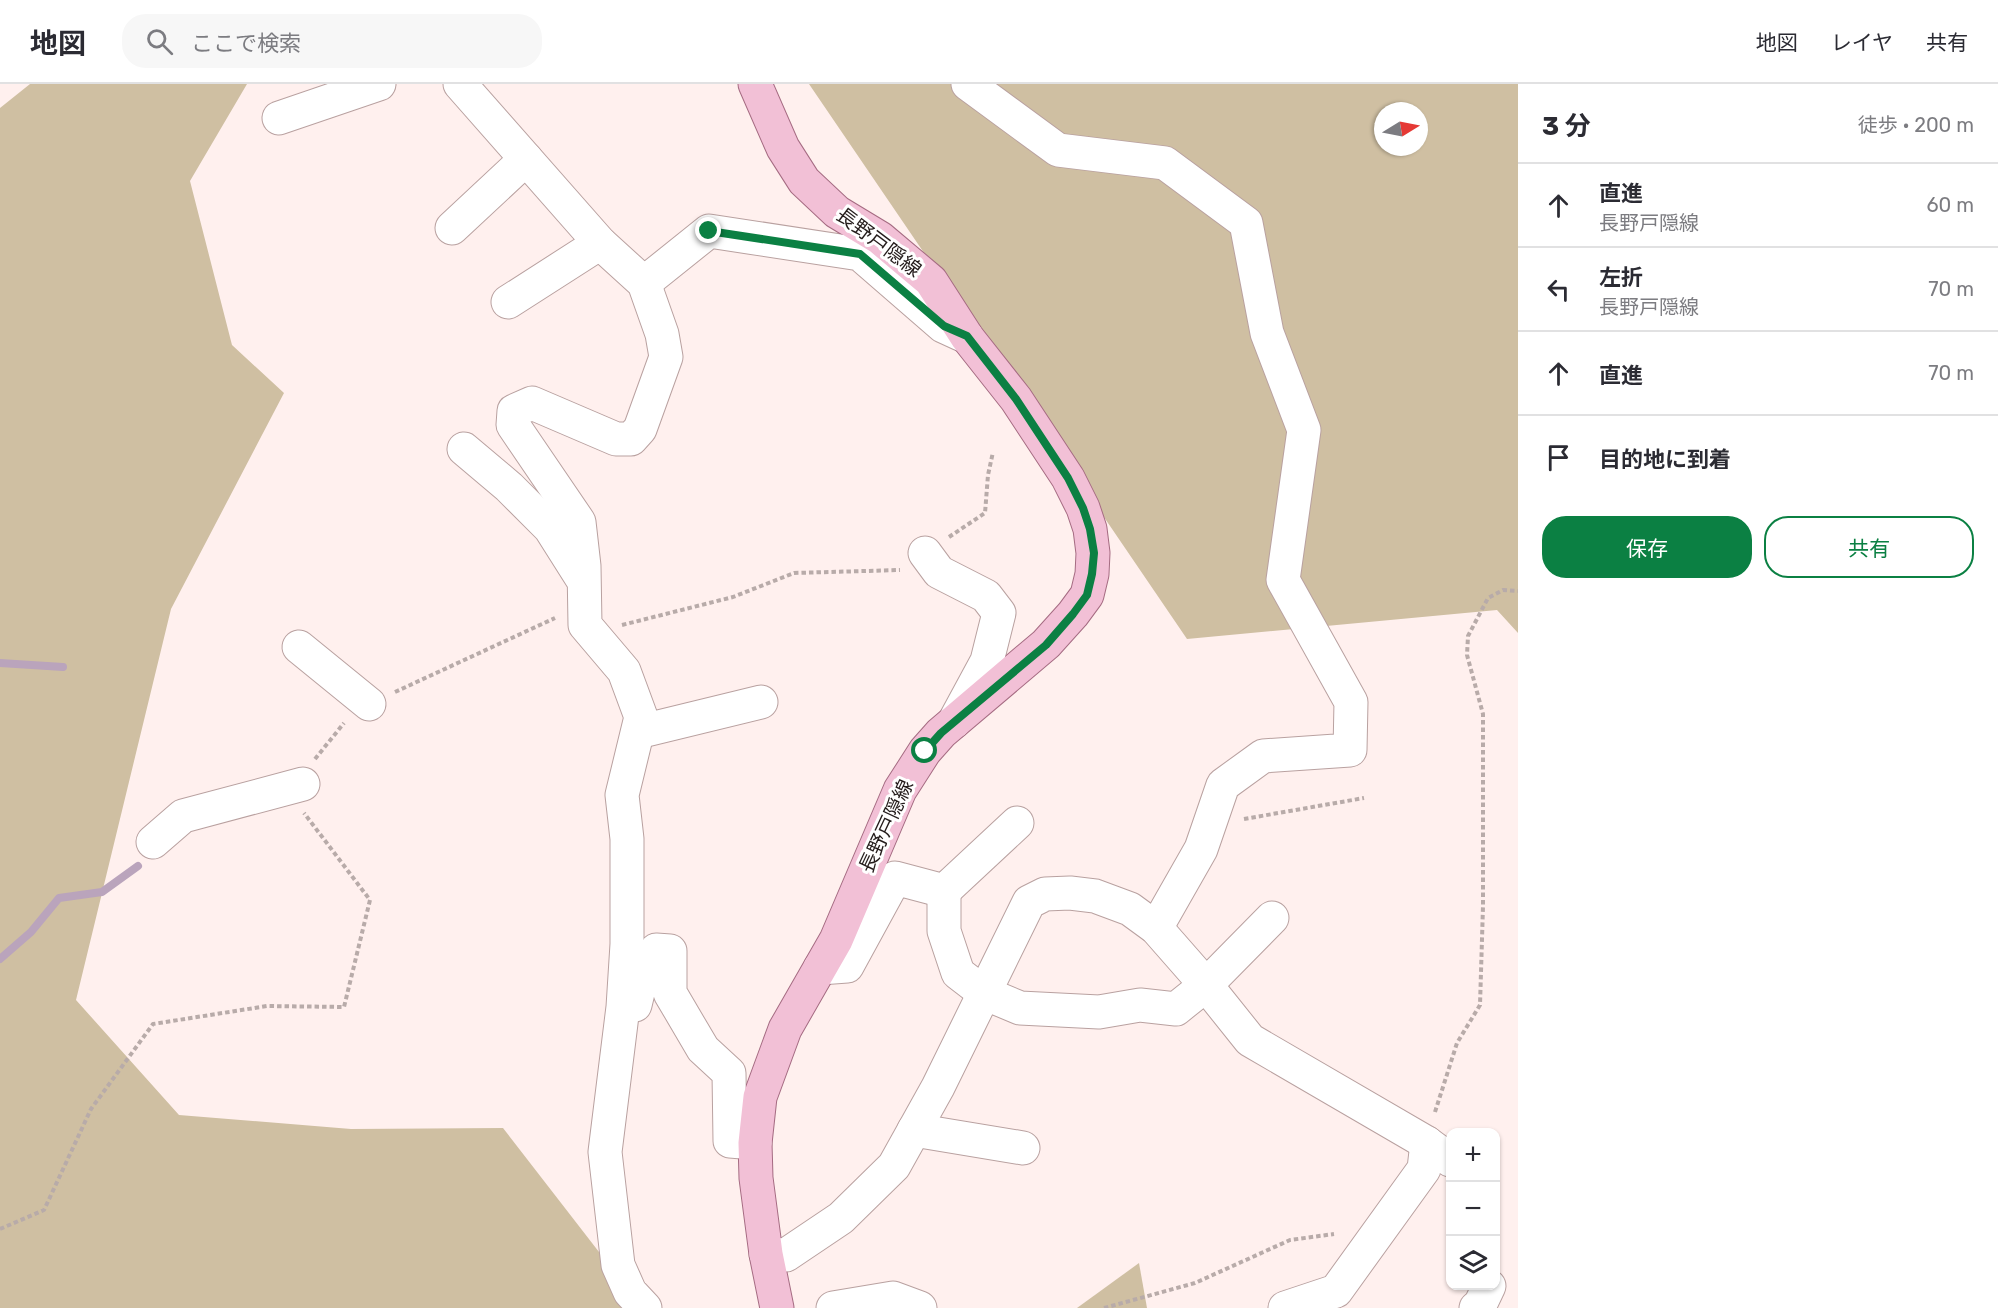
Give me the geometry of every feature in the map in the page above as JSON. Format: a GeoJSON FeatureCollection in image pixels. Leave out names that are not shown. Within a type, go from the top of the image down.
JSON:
{"type":"FeatureCollection","features":[{"type":"Feature","properties":{"kind":"main road","name":"長野戸隠線"},"geometry":{"type":"LineString","coordinates":[[755,84],[783,148],[804,181],[837,212],[880,238],[931,281],[967,336],[1016,399],[1068,478],[1083,508],[1090,529],[1094,553],[1087,595],[1073,614],[1046,645],[941,733],[925,751],[900,790],[836,940],[785,1029],[760,1098],[755,1143],[756,1178],[766,1254],[777,1308]]}},
{"type":"Feature","properties":{"kind":"street"},"geometry":{"type":"LineString","coordinates":[[279,118],[379,84]]}},
{"type":"Feature","properties":{"kind":"street"},"geometry":{"type":"LineString","coordinates":[[460,84],[600,243],[644,283],[662,334],[666,357],[640,429],[631,439],[616,439],[532,403],[514,411],[513,425],[579,522],[584,566],[585,625],[624,671],[641,717],[622,795],[627,839],[627,944],[623,1007],[605,1152],[618,1265],[630,1292],[645,1308]]}},
{"type":"Feature","properties":{"kind":"street"},"geometry":{"type":"LineString","coordinates":[[969,84],[1058,150],[1165,163],[1246,223],[1267,333],[1304,430],[1283,580],[1351,702],[1350,750],[1263,756],[1223,785],[1201,849],[1156,928]]}},
{"type":"Feature","properties":{"kind":"street"},"geometry":{"type":"LineString","coordinates":[[452,228],[526,159]]}},
{"type":"Feature","properties":{"kind":"street"},"geometry":{"type":"LineString","coordinates":[[644,283],[709,231],[860,254],[944,326],[967,336]]}},
{"type":"Feature","properties":{"kind":"street"},"geometry":{"type":"LineString","coordinates":[[508,302],[600,243]]}},
{"type":"Feature","properties":{"kind":"street"},"geometry":{"type":"LineString","coordinates":[[464,449],[509,487],[550,528],[584,583]]}},
{"type":"Feature","properties":{"kind":"street"},"geometry":{"type":"LineString","coordinates":[[925,553],[939,572],[986,597],[999,612],[987,661],[953,723]]}},
{"type":"Feature","properties":{"kind":"street"},"geometry":{"type":"LineString","coordinates":[[299,647],[369,704]]}},
{"type":"Feature","properties":{"kind":"street"},"geometry":{"type":"LineString","coordinates":[[638,732],[761,702]]}},
{"type":"Feature","properties":{"kind":"street"},"geometry":{"type":"LineString","coordinates":[[153,842],[183,816],[303,784]]}},
{"type":"Feature","properties":{"kind":"street"},"geometry":{"type":"LineString","coordinates":[[820,968],[847,966],[895,878],[944,891],[957,882],[1017,823]]}},
{"type":"Feature","properties":{"kind":"street"},"geometry":{"type":"LineString","coordinates":[[944,891],[944,931],[958,973],[984,993],[1020,1008],[1099,1012],[1140,1005],[1176,1009],[1206,985],[1272,918]]}},
{"type":"Feature","properties":{"kind":"street"},"geometry":{"type":"LineString","coordinates":[[766,1254],[786,1255],[841,1218],[894,1166],[938,1087],[1029,902],[1045,894],[1070,893],[1095,896],[1130,909],[1156,928],[1250,1040],[1439,1152],[1424,1169],[1336,1291],[1285,1308]]}},
{"type":"Feature","properties":{"kind":"street"},"geometry":{"type":"LineString","coordinates":[[623,1007],[633,1011],[642,976],[656,950],[670,951],[670,993],[703,1048],[729,1073],[730,1141],[755,1143]]}},
{"type":"Feature","properties":{"kind":"street"},"geometry":{"type":"LineString","coordinates":[[914,1130],[1023,1148]]}},
{"type":"Feature","properties":{"kind":"street"},"geometry":{"type":"LineString","coordinates":[[1476,1308],[1480,1305],[1487,1290]]}},
{"type":"Feature","properties":{"kind":"street"},"geometry":{"type":"LineString","coordinates":[[833,1308],[893,1298],[920,1308]]}},
{"type":"Feature","properties":{"kind":"path"},"geometry":{"type":"LineString","coordinates":[[0,1230],[44,1210],[91,1109],[153,1024],[267,1006],[344,1007],[370,900],[303,811],[303,774],[352,711],[558,617],[601,630],[733,597],[794,573],[899,570],[985,513],[988,475],[993,452]]}},
{"type":"Feature","properties":{"kind":"path"},"geometry":{"type":"LineString","coordinates":[[1439,1152],[1430,1127],[1457,1042],[1480,1005],[1483,906],[1483,714],[1467,655],[1468,636],[1488,598],[1503,590],[1518,591]]}},
{"type":"Feature","properties":{"kind":"path"},"geometry":{"type":"LineString","coordinates":[[1209,826],[1364,798]]}},
{"type":"Feature","properties":{"kind":"path"},"geometry":{"type":"LineString","coordinates":[[1104,1308],[1195,1283],[1290,1240],[1335,1234]]}},
{"type":"Feature","properties":{"kind":"shaded area"},"geometry":{"type":"Polygon","coordinates":[[[30,84],[247,84],[190,181],[232,345],[284,393],[171,609],[76,1000],[179,1115],[351,1129],[503,1128],[630,1292],[633,1308],[0,1308],[0,108],[30,84]]]}},
{"type":"Feature","properties":{"kind":"shaded area"},"geometry":{"type":"Polygon","coordinates":[[[809,84],[1518,84],[1518,633],[1497,610],[1187,639],[809,84]]]}},
{"type":"Feature","properties":{"kind":"shaded area"},"geometry":{"type":"Polygon","coordinates":[[[1139,1263],[1147,1308],[1077,1308],[1139,1263]]]}},
{"type":"Feature","properties":{"kind":"waterway"},"geometry":{"type":"LineString","coordinates":[[0,663],[63,667]]}},
{"type":"Feature","properties":{"kind":"waterway"},"geometry":{"type":"LineString","coordinates":[[0,959],[31,932],[59,898],[102,892],[138,866]]}},
{"type":"Feature","properties":{"kind":"route"},"geometry":{"type":"LineString","coordinates":[[709,231],[860,254],[944,326],[967,336],[1016,399],[1068,478],[1083,508],[1090,529],[1094,553],[1087,595],[1046,645],[941,733],[925,751]]}}]}
